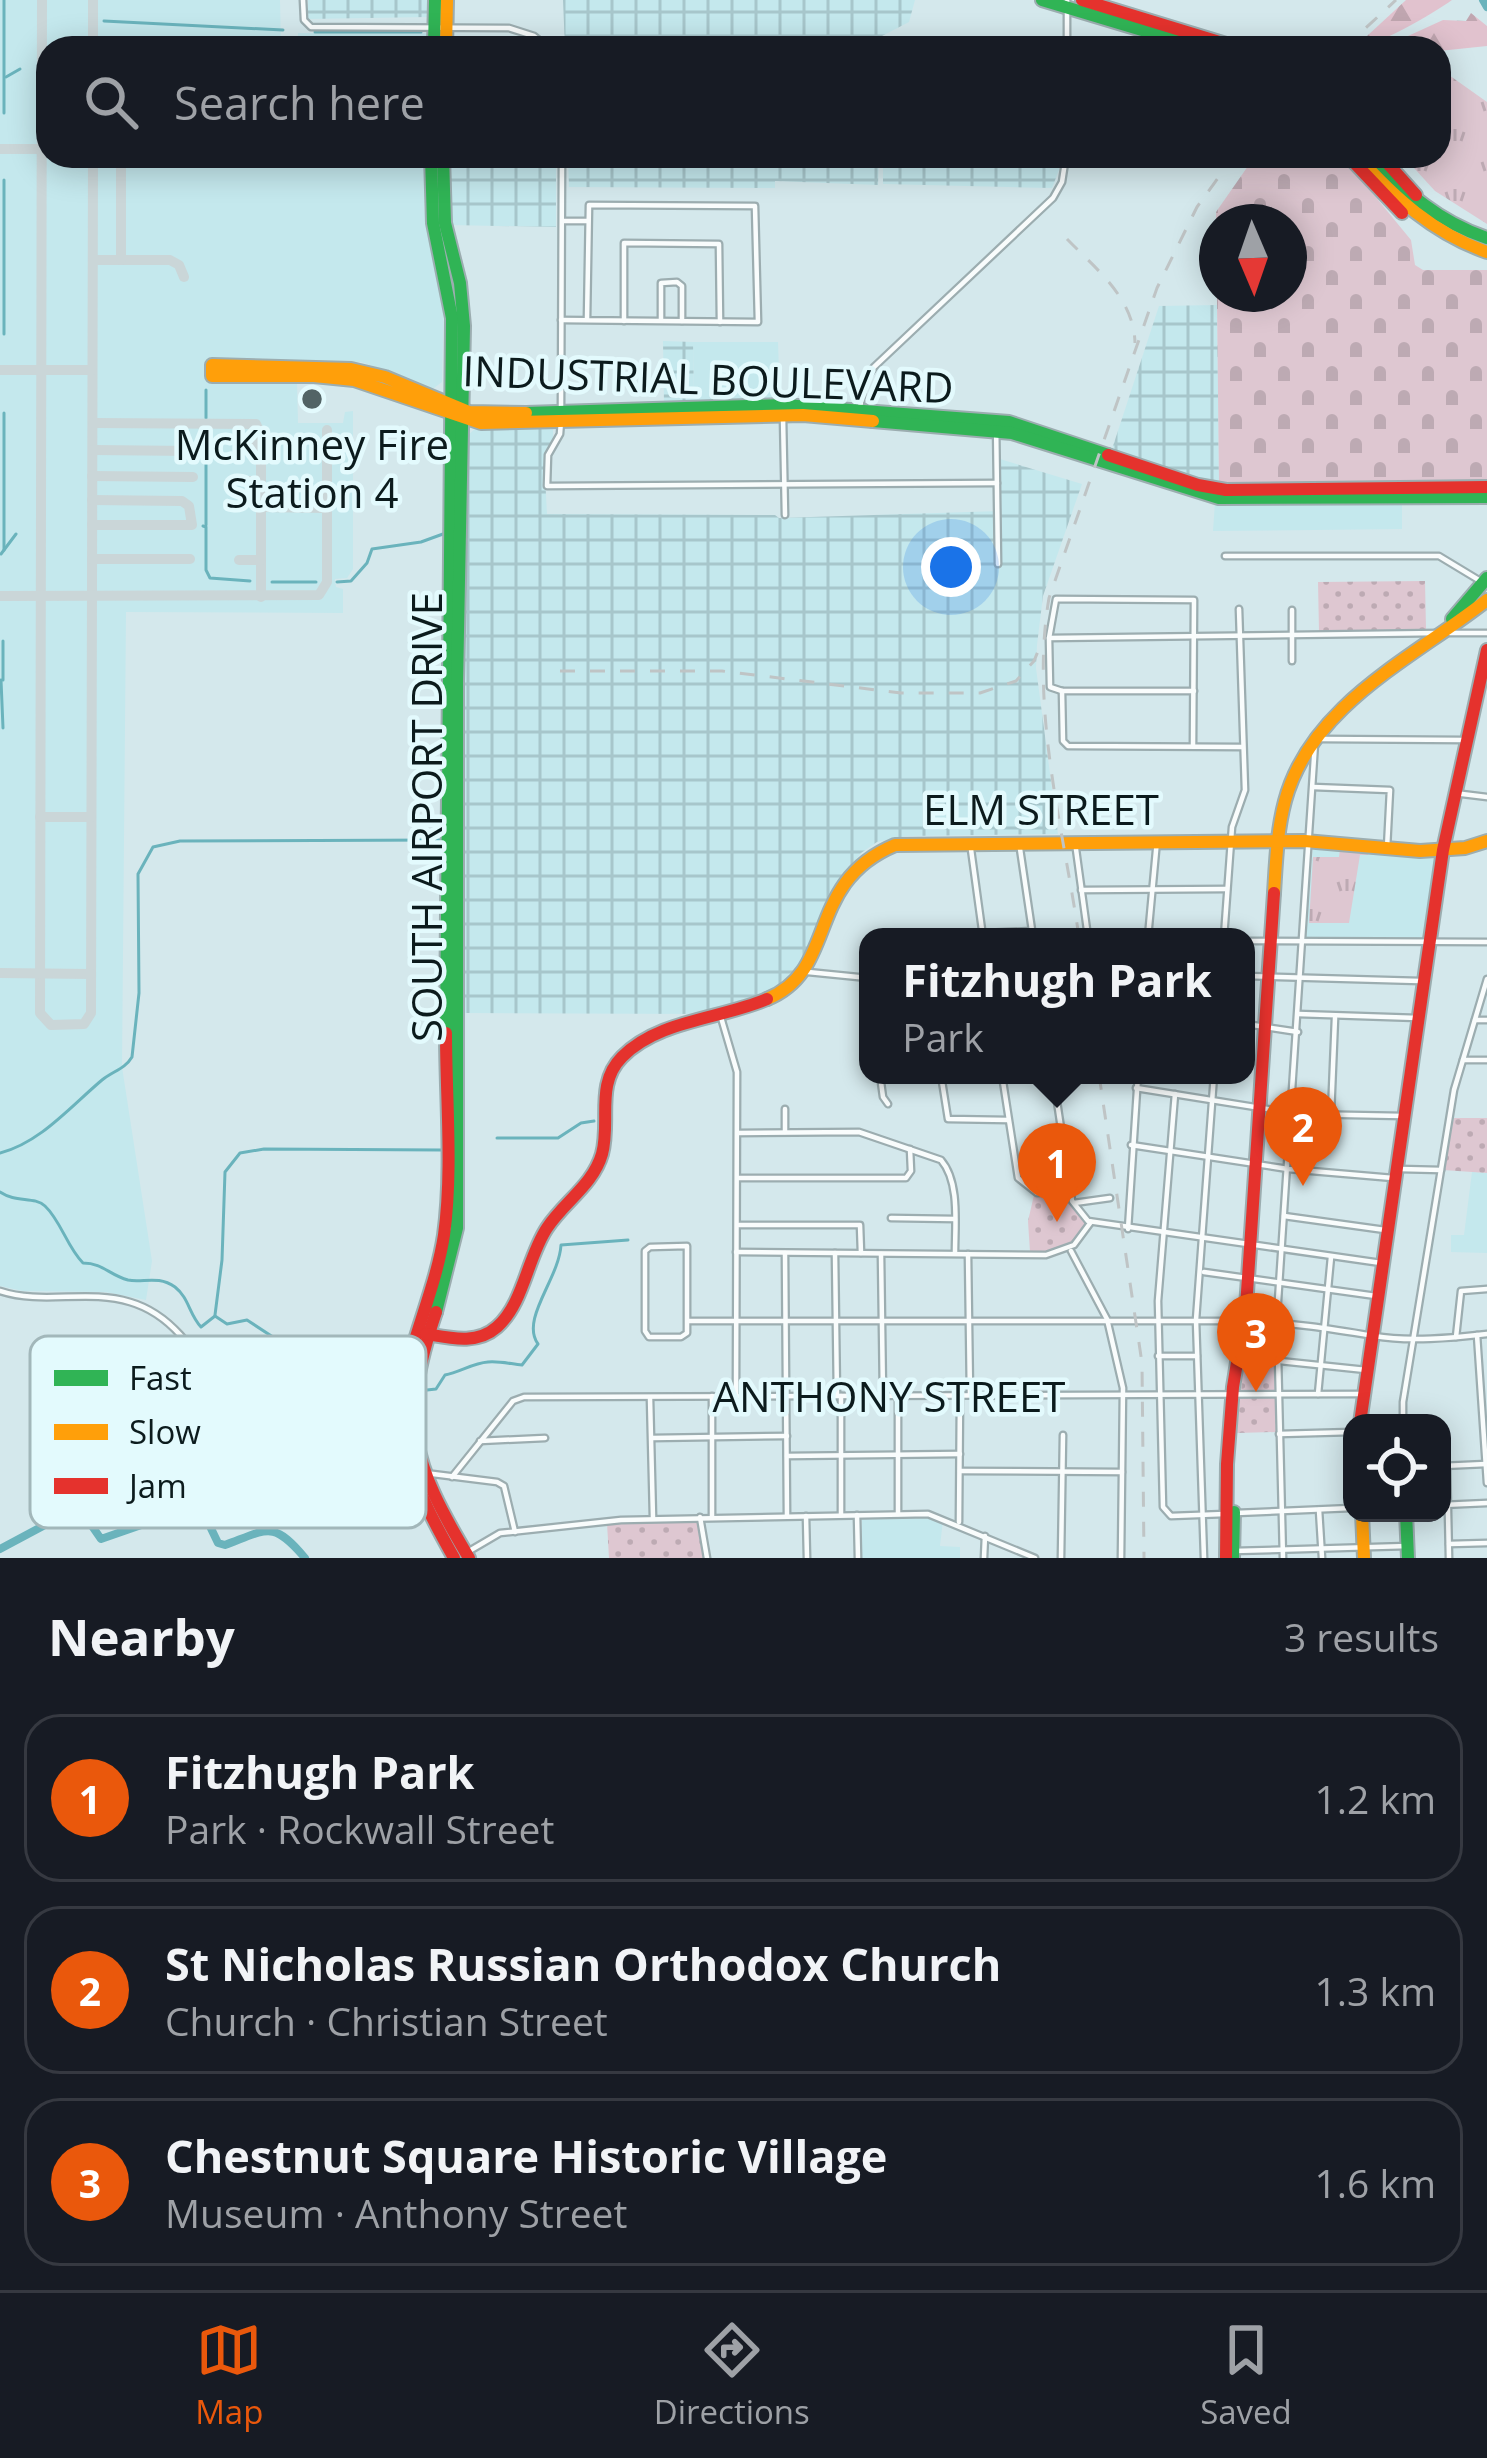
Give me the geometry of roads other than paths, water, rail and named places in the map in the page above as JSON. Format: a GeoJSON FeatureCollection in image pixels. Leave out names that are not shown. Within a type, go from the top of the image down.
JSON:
{"type":"FeatureCollection","features":[{"type":"Feature","properties":{"kind":"main road"},"geometry":{"type":"LineString","coordinates":[[436,0],[443,36]]}},
{"type":"Feature","properties":{"kind":"main road"},"geometry":{"type":"LineString","coordinates":[[438,36],[447,0]]}},
{"type":"Feature","properties":{"kind":"main road"},"geometry":{"type":"LineString","coordinates":[[1042,0],[1165,36]]}},
{"type":"Feature","properties":{"kind":"main road"},"geometry":{"type":"LineString","coordinates":[[1082,0],[1201,36]]}},
{"type":"Feature","properties":{"kind":"main road","name":"SOUTH AIRPORT DRIVE"},"geometry":{"type":"LineString","coordinates":[[422,1336],[445,1231],[458,322],[433,223],[431,168]]}},
{"type":"Feature","properties":{"kind":"main road","name":"SOUTH AIRPORT DRIVE"},"geometry":{"type":"LineString","coordinates":[[443,168],[444,218],[462,293],[453,377],[457,414]]}},
{"type":"Feature","properties":{"kind":"main road"},"geometry":{"type":"LineString","coordinates":[[1359,168],[1400,212],[1427,230],[1487,252]]}},
{"type":"Feature","properties":{"kind":"main road"},"geometry":{"type":"LineString","coordinates":[[1369,168],[1400,203],[1441,226],[1487,237]]}},
{"type":"Feature","properties":{"kind":"main road"},"geometry":{"type":"LineString","coordinates":[[1386,168],[1404,192],[1457,241]]}},
{"type":"Feature","properties":{"kind":"main road"},"geometry":{"type":"LineString","coordinates":[[1389,168],[1428,206],[1487,237]]}},
{"type":"Feature","properties":{"kind":"main road","name":"INDUSTRIAL BOULEVARD"},"geometry":{"type":"LineString","coordinates":[[457,414],[392,380],[356,370],[212,371],[356,380],[457,414],[497,423],[561,416],[783,410],[1027,426],[1151,471]]}},
{"type":"Feature","properties":{"kind":"main road"},"geometry":{"type":"LineString","coordinates":[[426,397],[443,393],[453,377]]}},
{"type":"Feature","properties":{"kind":"main road","name":"INDUSTRIAL BOULEVARD"},"geometry":{"type":"LineString","coordinates":[[996,426],[1119,467],[1126,464],[1220,489],[1487,497]]}},
{"type":"Feature","properties":{"kind":"main road","name":"INDUSTRIAL BOULEVARD"},"geometry":{"type":"LineString","coordinates":[[1395,493],[1487,488]]}},
{"type":"Feature","properties":{"kind":"main road"},"geometry":{"type":"LineString","coordinates":[[1443,630],[1486,583]]}},
{"type":"Feature","properties":{"kind":"main road"},"geometry":{"type":"LineString","coordinates":[[1231,1556],[1232,1394],[1248,1278],[1277,841],[1292,780],[1314,739],[1352,700],[1484,604]]}},
{"type":"Feature","properties":{"kind":"main road"},"geometry":{"type":"LineString","coordinates":[[1361,1414],[1443,850],[1487,650]]}},
{"type":"Feature","properties":{"kind":"main road","name":"ELM STREET"},"geometry":{"type":"LineString","coordinates":[[806,971],[827,910],[868,859],[900,843],[1309,841],[1443,850],[1487,842]]}},
{"type":"Feature","properties":{"kind":"main road"},"geometry":{"type":"LineString","coordinates":[[423,1333],[470,1340],[492,1331],[507,1317],[545,1231],[598,1164],[604,1144],[606,1084],[618,1060],[640,1043],[782,992],[806,971]]}},
{"type":"Feature","properties":{"kind":"main road"},"geometry":{"type":"LineString","coordinates":[[426,1487],[470,1554]]}},
{"type":"Feature","properties":{"kind":"main road"},"geometry":{"type":"LineString","coordinates":[[426,1495],[454,1558]]}},
{"type":"Feature","properties":{"kind":"main road"},"geometry":{"type":"LineString","coordinates":[[1362,1522],[1364,1553]]}},
{"type":"Feature","properties":{"kind":"main road"},"geometry":{"type":"LineString","coordinates":[[1406,1522],[1408,1552]]}},
{"type":"Feature","properties":{"kind":"street"},"geometry":{"type":"LineString","coordinates":[[303,0],[309,26],[514,29],[535,36]]}},
{"type":"Feature","properties":{"kind":"street"},"geometry":{"type":"LineString","coordinates":[[1067,4],[1067,36]]}},
{"type":"Feature","properties":{"kind":"street"},"geometry":{"type":"LineString","coordinates":[[562,168],[561,416],[560,434],[548,455],[547,486],[997,483]]}},
{"type":"Feature","properties":{"kind":"street"},"geometry":{"type":"LineString","coordinates":[[860,415],[862,386],[874,367],[1050,201],[1061,186],[1064,168]]}},
{"type":"Feature","properties":{"kind":"street"},"geometry":{"type":"LineString","coordinates":[[561,320],[758,322],[755,206],[592,205],[587,210],[587,320]]}},
{"type":"Feature","properties":{"kind":"street"},"geometry":{"type":"LineString","coordinates":[[561,221],[587,221]]}},
{"type":"Feature","properties":{"kind":"street"},"geometry":{"type":"LineString","coordinates":[[624,321],[624,243],[718,244],[720,322]]}},
{"type":"Feature","properties":{"kind":"street"},"geometry":{"type":"LineString","coordinates":[[661,321],[664,281],[682,285],[682,322]]}},
{"type":"Feature","properties":{"kind":"street"},"geometry":{"type":"LineString","coordinates":[[783,410],[785,514]]}},
{"type":"Feature","properties":{"kind":"street"},"geometry":{"type":"LineString","coordinates":[[996,426],[998,564]]}},
{"type":"Feature","properties":{"kind":"street"},"geometry":{"type":"LineString","coordinates":[[1225,556],[1439,556],[1486,583]]}},
{"type":"Feature","properties":{"kind":"street"},"geometry":{"type":"LineString","coordinates":[[1193,746],[1195,638],[1195,600],[1055,599],[1049,638],[1050,687],[1062,692],[1194,691]]}},
{"type":"Feature","properties":{"kind":"street"},"geometry":{"type":"LineString","coordinates":[[1225,928],[1234,815],[1244,798],[1239,609]]}},
{"type":"Feature","properties":{"kind":"street"},"geometry":{"type":"LineString","coordinates":[[1292,610],[1292,661]]}},
{"type":"Feature","properties":{"kind":"street"},"geometry":{"type":"LineString","coordinates":[[1049,638],[1487,633]]}},
{"type":"Feature","properties":{"kind":"street"},"geometry":{"type":"LineString","coordinates":[[1062,692],[1064,744],[1242,747]]}},
{"type":"Feature","properties":{"kind":"street"},"geometry":{"type":"LineString","coordinates":[[1283,1554],[1277,1322],[1314,739],[1467,740]]}},
{"type":"Feature","properties":{"kind":"street"},"geometry":{"type":"LineString","coordinates":[[1313,787],[1390,790],[1387,848]]}},
{"type":"Feature","properties":{"kind":"street"},"geometry":{"type":"LineString","coordinates":[[1454,793],[1487,797]]}},
{"type":"Feature","properties":{"kind":"street"},"geometry":{"type":"LineString","coordinates":[[1149,928],[1157,840]]}},
{"type":"Feature","properties":{"kind":"street"},"geometry":{"type":"LineString","coordinates":[[1075,841],[1087,928]]}},
{"type":"Feature","properties":{"kind":"street"},"geometry":{"type":"LineString","coordinates":[[970,842],[982,928]]}},
{"type":"Feature","properties":{"kind":"street"},"geometry":{"type":"LineString","coordinates":[[1019,842],[1031,928]]}},
{"type":"Feature","properties":{"kind":"street"},"geometry":{"type":"LineString","coordinates":[[1081,890],[1227,889]]}},
{"type":"Feature","properties":{"kind":"street"},"geometry":{"type":"LineString","coordinates":[[1255,941],[1487,942]]}},
{"type":"Feature","properties":{"kind":"street"},"geometry":{"type":"LineString","coordinates":[[806,971],[859,978]]}},
{"type":"Feature","properties":{"kind":"street"},"geometry":{"type":"LineString","coordinates":[[1255,976],[1423,981]]}},
{"type":"Feature","properties":{"kind":"street"},"geometry":{"type":"LineString","coordinates":[[1404,1414],[1454,1090],[1487,979]]}},
{"type":"Feature","properties":{"kind":"street"},"geometry":{"type":"LineString","coordinates":[[1298,1014],[1418,1018]]}},
{"type":"Feature","properties":{"kind":"street"},"geometry":{"type":"LineString","coordinates":[[720,1015],[737,1072],[736,1396]]}},
{"type":"Feature","properties":{"kind":"street"},"geometry":{"type":"LineString","coordinates":[[1330,1114],[1335,1015]]}},
{"type":"Feature","properties":{"kind":"street"},"geometry":{"type":"LineString","coordinates":[[1475,1020],[1487,1020]]}},
{"type":"Feature","properties":{"kind":"street"},"geometry":{"type":"LineString","coordinates":[[1255,1025],[1298,1032]]}},
{"type":"Feature","properties":{"kind":"street"},"geometry":{"type":"LineString","coordinates":[[1463,1060],[1487,1060]]}},
{"type":"Feature","properties":{"kind":"street"},"geometry":{"type":"LineString","coordinates":[[882,1084],[888,1104]]}},
{"type":"Feature","properties":{"kind":"street"},"geometry":{"type":"LineString","coordinates":[[942,1084],[948,1119],[1008,1120]]}},
{"type":"Feature","properties":{"kind":"street"},"geometry":{"type":"LineString","coordinates":[[1003,1084],[1015,1170],[1021,1183],[1042,1194],[1070,1191]]}},
{"type":"Feature","properties":{"kind":"street"},"geometry":{"type":"LineString","coordinates":[[1054,1084],[1073,1203],[1091,1222],[1381,1263]]}},
{"type":"Feature","properties":{"kind":"street"},"geometry":{"type":"LineString","coordinates":[[1128,1229],[1137,1084]]}},
{"type":"Feature","properties":{"kind":"street"},"geometry":{"type":"LineString","coordinates":[[1204,1558],[1196,1320],[1213,1084]]}},
{"type":"Feature","properties":{"kind":"street"},"geometry":{"type":"LineString","coordinates":[[1136,1088],[1292,1112],[1403,1116]]}},
{"type":"Feature","properties":{"kind":"street"},"geometry":{"type":"LineString","coordinates":[[1175,1094],[1158,1320],[1165,1512],[1343,1509]]}},
{"type":"Feature","properties":{"kind":"street"},"geometry":{"type":"LineString","coordinates":[[785,1109],[785,1132]]}},
{"type":"Feature","properties":{"kind":"street"},"geometry":{"type":"LineString","coordinates":[[738,1133],[835,1128],[859,1132],[946,1165],[955,1197],[955,1253]]}},
{"type":"Feature","properties":{"kind":"street"},"geometry":{"type":"LineString","coordinates":[[1131,1145],[1288,1169],[1394,1174],[1441,1169]]}},
{"type":"Feature","properties":{"kind":"street"},"geometry":{"type":"LineString","coordinates":[[739,1178],[906,1178],[911,1171],[910,1149]]}},
{"type":"Feature","properties":{"kind":"street"},"geometry":{"type":"LineString","coordinates":[[1073,1203],[1111,1198]]}},
{"type":"Feature","properties":{"kind":"street"},"geometry":{"type":"LineString","coordinates":[[1284,1216],[1385,1230]]}},
{"type":"Feature","properties":{"kind":"street"},"geometry":{"type":"LineString","coordinates":[[891,1218],[955,1219]]}},
{"type":"Feature","properties":{"kind":"street"},"geometry":{"type":"LineString","coordinates":[[736,1252],[1046,1255],[1069,1249],[1091,1222]]}},
{"type":"Feature","properties":{"kind":"street"},"geometry":{"type":"LineString","coordinates":[[739,1225],[860,1226],[861,1253]]}},
{"type":"Feature","properties":{"kind":"street"},"geometry":{"type":"LineString","coordinates":[[688,1246],[688,1321],[686,1335],[647,1335],[647,1248],[688,1246]]}},
{"type":"Feature","properties":{"kind":"street"},"geometry":{"type":"LineString","coordinates":[[1069,1249],[1107,1319],[1123,1394],[1121,1558]]}},
{"type":"Feature","properties":{"kind":"street"},"geometry":{"type":"LineString","coordinates":[[785,1252],[787,1516]]}},
{"type":"Feature","properties":{"kind":"street"},"geometry":{"type":"LineString","coordinates":[[835,1253],[841,1515]]}},
{"type":"Feature","properties":{"kind":"street"},"geometry":{"type":"LineString","coordinates":[[881,1254],[883,1396]]}},
{"type":"Feature","properties":{"kind":"street"},"geometry":{"type":"LineString","coordinates":[[968,1254],[970,1395]]}},
{"type":"Feature","properties":{"kind":"street"},"geometry":{"type":"LineString","coordinates":[[1318,1394],[1331,1256]]}},
{"type":"Feature","properties":{"kind":"street"},"geometry":{"type":"LineString","coordinates":[[1202,1272],[1376,1296]]}},
{"type":"Feature","properties":{"kind":"street"},"geometry":{"type":"LineString","coordinates":[[1456,1337],[1461,1291],[1487,1289]]}},
{"type":"Feature","properties":{"kind":"street"},"geometry":{"type":"LineString","coordinates":[[0,1291],[34,1297],[107,1297],[150,1309],[182,1336]]}},
{"type":"Feature","properties":{"kind":"street"},"geometry":{"type":"LineString","coordinates":[[688,1321],[1196,1320],[1277,1322],[1371,1336],[1487,1334]]}},
{"type":"Feature","properties":{"kind":"street"},"geometry":{"type":"LineString","coordinates":[[1478,1335],[1487,1483]]}},
{"type":"Feature","properties":{"kind":"street"},"geometry":{"type":"LineString","coordinates":[[1158,1356],[1198,1355]]}},
{"type":"Feature","properties":{"kind":"street"},"geometry":{"type":"LineString","coordinates":[[1238,1357],[1366,1370]]}},
{"type":"Feature","properties":{"kind":"street","name":"ANTHONY STREET"},"geometry":{"type":"LineString","coordinates":[[452,1477],[518,1398],[1363,1394]]}},
{"type":"Feature","properties":{"kind":"street"},"geometry":{"type":"LineString","coordinates":[[898,1395],[898,1514]]}},
{"type":"Feature","properties":{"kind":"street"},"geometry":{"type":"LineString","coordinates":[[959,1525],[960,1395]]}},
{"type":"Feature","properties":{"kind":"street"},"geometry":{"type":"LineString","coordinates":[[650,1396],[653,1518]]}},
{"type":"Feature","properties":{"kind":"street"},"geometry":{"type":"LineString","coordinates":[[712,1396],[712,1517]]}},
{"type":"Feature","properties":{"kind":"street"},"geometry":{"type":"LineString","coordinates":[[1279,1434],[1343,1432]]}},
{"type":"Feature","properties":{"kind":"street"},"geometry":{"type":"LineString","coordinates":[[1060,1558],[1063,1435]]}},
{"type":"Feature","properties":{"kind":"street"},"geometry":{"type":"LineString","coordinates":[[652,1438],[787,1436]]}},
{"type":"Feature","properties":{"kind":"street"},"geometry":{"type":"LineString","coordinates":[[480,1441],[545,1438]]}},
{"type":"Feature","properties":{"kind":"street"},"geometry":{"type":"LineString","coordinates":[[787,1456],[960,1454]]}},
{"type":"Feature","properties":{"kind":"street"},"geometry":{"type":"LineString","coordinates":[[1451,1466],[1487,1465]]}},
{"type":"Feature","properties":{"kind":"street"},"geometry":{"type":"LineString","coordinates":[[960,1472],[1122,1472]]}},
{"type":"Feature","properties":{"kind":"street"},"geometry":{"type":"LineString","coordinates":[[426,1473],[504,1486],[515,1532]]}},
{"type":"Feature","properties":{"kind":"street"},"geometry":{"type":"LineString","coordinates":[[1451,1505],[1487,1503]]}},
{"type":"Feature","properties":{"kind":"street"},"geometry":{"type":"LineString","coordinates":[[1319,1510],[1322,1554]]}},
{"type":"Feature","properties":{"kind":"street"},"geometry":{"type":"LineString","coordinates":[[470,1554],[493,1535],[653,1518],[898,1514],[934,1515],[1034,1558]]}},
{"type":"Feature","properties":{"kind":"street"},"geometry":{"type":"LineString","coordinates":[[806,1515],[807,1558]]}},
{"type":"Feature","properties":{"kind":"street"},"geometry":{"type":"LineString","coordinates":[[857,1515],[858,1558]]}},
{"type":"Feature","properties":{"kind":"street"},"geometry":{"type":"LineString","coordinates":[[700,1517],[707,1558]]}},
{"type":"Feature","properties":{"kind":"street"},"geometry":{"type":"LineString","coordinates":[[1447,1522],[1449,1558]]}},
{"type":"Feature","properties":{"kind":"street"},"geometry":{"type":"LineString","coordinates":[[983,1558],[985,1536]]}},
{"type":"Feature","properties":{"kind":"street"},"geometry":{"type":"LineString","coordinates":[[1449,1544],[1487,1543]]}},
{"type":"Feature","properties":{"kind":"street"},"geometry":{"type":"LineString","coordinates":[[1231,1556],[1408,1552]]}},
{"type":"Feature","properties":{"kind":"waterway"},"geometry":{"type":"LineString","coordinates":[[4,0],[4,113]]}},
{"type":"Feature","properties":{"kind":"waterway"},"geometry":{"type":"LineString","coordinates":[[1483,0],[1487,7]]}},
{"type":"Feature","properties":{"kind":"waterway"},"geometry":{"type":"LineString","coordinates":[[104,21],[283,30]]}},
{"type":"Feature","properties":{"kind":"waterway"},"geometry":{"type":"LineString","coordinates":[[315,32],[421,32]]}},
{"type":"Feature","properties":{"kind":"waterway"},"geometry":{"type":"LineString","coordinates":[[6,77],[20,69]]}},
{"type":"Feature","properties":{"kind":"waterway"},"geometry":{"type":"LineString","coordinates":[[4,180],[4,334]]}},
{"type":"Feature","properties":{"kind":"waterway"},"geometry":{"type":"LineString","coordinates":[[206,390],[206,418]]}},
{"type":"Feature","properties":{"kind":"waterway"},"geometry":{"type":"LineString","coordinates":[[4,413],[4,550]]}},
{"type":"Feature","properties":{"kind":"waterway"},"geometry":{"type":"LineString","coordinates":[[206,431],[206,525]]}},
{"type":"Feature","properties":{"kind":"waterway"},"geometry":{"type":"LineString","coordinates":[[203,526],[210,578],[250,581]]}},
{"type":"Feature","properties":{"kind":"waterway"},"geometry":{"type":"LineString","coordinates":[[1,554],[16,534]]}},
{"type":"Feature","properties":{"kind":"waterway"},"geometry":{"type":"LineString","coordinates":[[337,582],[351,581],[372,549],[443,534]]}},
{"type":"Feature","properties":{"kind":"waterway"},"geometry":{"type":"LineString","coordinates":[[272,582],[316,582]]}},
{"type":"Feature","properties":{"kind":"waterway"},"geometry":{"type":"LineString","coordinates":[[3,641],[3,680]]}},
{"type":"Feature","properties":{"kind":"waterway"},"geometry":{"type":"LineString","coordinates":[[1,680],[3,728]]}},
{"type":"Feature","properties":{"kind":"waterway"},"geometry":{"type":"LineString","coordinates":[[0,1153],[42,1132],[132,1057],[139,993],[138,874],[153,847],[180,841],[440,840]]}},
{"type":"Feature","properties":{"kind":"waterway"},"geometry":{"type":"LineString","coordinates":[[497,1138],[558,1138],[581,1123],[594,1121]]}},
{"type":"Feature","properties":{"kind":"waterway"},"geometry":{"type":"LineString","coordinates":[[215,1315],[225,1172],[240,1153],[264,1149],[441,1150]]}},
{"type":"Feature","properties":{"kind":"waterway"},"geometry":{"type":"LineString","coordinates":[[0,1192],[45,1206],[83,1263],[128,1280],[157,1280],[175,1287],[201,1327],[215,1316],[227,1324],[247,1320],[271,1336]]}},
{"type":"Feature","properties":{"kind":"waterway"},"geometry":{"type":"LineString","coordinates":[[426,1390],[436,1389],[445,1375],[477,1364],[522,1365],[538,1344],[534,1323],[561,1245],[628,1240]]}},
{"type":"Feature","properties":{"kind":"waterway"},"geometry":{"type":"LineString","coordinates":[[0,1549],[39,1528]]}},
{"type":"Feature","properties":{"kind":"waterway"},"geometry":{"type":"LineString","coordinates":[[93,1528],[101,1539],[133,1528]]}},
{"type":"Feature","properties":{"kind":"waterway"},"geometry":{"type":"LineString","coordinates":[[211,1528],[218,1543],[225,1545],[251,1535],[277,1533],[305,1558]]}},
{"type":"Feature","properties":{"kind":"railway"},"geometry":{"type":"LineString","coordinates":[[1357,36],[1396,0]]}},
{"type":"Feature","properties":{"kind":"railway"},"geometry":{"type":"LineString","coordinates":[[1077,928],[1046,725],[1043,682],[1049,598],[1157,288],[1197,207],[1225,168]]}},
{"type":"Feature","properties":{"kind":"railway"},"geometry":{"type":"LineString","coordinates":[[1067,239],[1121,298],[1135,343]]}},
{"type":"Feature","properties":{"kind":"railway"},"geometry":{"type":"LineString","coordinates":[[560,671],[722,671],[901,693],[980,693],[1016,681],[1034,661],[1041,644]]}},
{"type":"Feature","properties":{"kind":"railway"},"geometry":{"type":"LineString","coordinates":[[1100,1084],[1142,1363],[1144,1558]]}},
{"type":"Feature","properties":{"kind":"place","name":"McKinney Fire Station 4"},"geometry":{"type":"Point","coordinates":[312,399]}},
{"type":"Feature","properties":{"kind":"place","name":"St Nicholas Russian Orthodox Church"},"geometry":{"type":"Point","coordinates":[1303,1186]}},
{"type":"Feature","properties":{"kind":"place","name":"Fitzhugh Park"},"geometry":{"type":"Point","coordinates":[1057,1222]}},
{"type":"Feature","properties":{"kind":"place","name":"Chestnut Square Historic Village"},"geometry":{"type":"Point","coordinates":[1256,1392]}}]}
